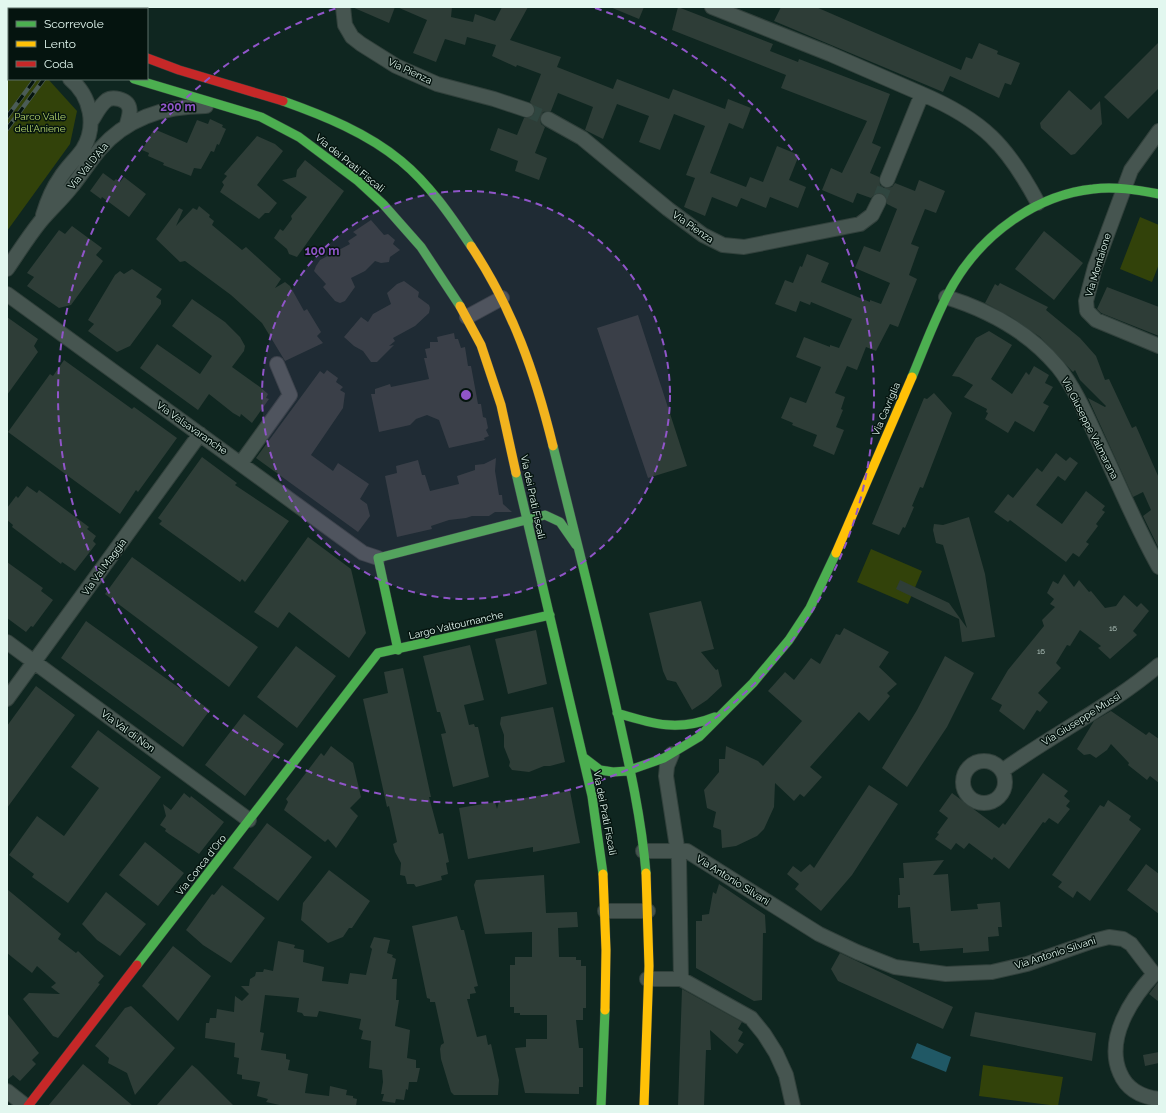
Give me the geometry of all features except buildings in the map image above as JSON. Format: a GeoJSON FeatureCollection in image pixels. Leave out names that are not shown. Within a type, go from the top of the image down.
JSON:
{"type":"FeatureCollection","features":[{"type":"Feature","properties":{"kind":"main road"},"geometry":{"type":"LineString","coordinates":[[148,58],[180,70],[311,110],[341,123],[382,147],[409,168],[439,202],[477,254],[502,298],[518,331],[532,368],[582,554],[612,693],[636,792],[648,911],[644,1106]]}},
{"type":"Feature","properties":{"kind":"main road","name":"Via dei Prati Fiscali"},"geometry":{"type":"LineString","coordinates":[[137,80],[261,117],[292,132],[365,187],[383,204],[413,237],[467,317],[481,345],[501,405],[583,757],[601,843],[605,911],[606,974],[601,1106]]}},
{"type":"Feature","properties":{"kind":"main road","name":"Via Cavriglia"},"geometry":{"type":"LineString","coordinates":[[583,757],[591,766],[600,771],[611,773],[646,766],[672,754],[707,731],[725,711],[776,661],[810,610],[946,297],[961,272],[983,245],[1019,214],[1038,203],[1075,191],[1098,188],[1124,189],[1159,194]]}},
{"type":"Feature","properties":{"kind":"main road"},"geometry":{"type":"LineString","coordinates":[[378,558],[527,521],[545,515],[558,519],[582,554]]}},
{"type":"Feature","properties":{"kind":"main road","name":"Largo Valtournanche"},"geometry":{"type":"LineString","coordinates":[[378,558],[398,650],[550,615]]}},
{"type":"Feature","properties":{"kind":"main road","name":"Via Conca d'Oro"},"geometry":{"type":"LineString","coordinates":[[27,1106],[378,653],[398,650]]}},
{"type":"Feature","properties":{"kind":"main road","name":"Via Cavriglia"},"geometry":{"type":"LineString","coordinates":[[617,713],[652,724],[678,728],[698,725],[725,711]]}},
{"type":"Feature","properties":{"kind":"street","name":"Via Pienza"},"geometry":{"type":"LineString","coordinates":[[343,7],[345,25],[352,37],[396,66],[437,84],[494,99],[527,110]]}},
{"type":"Feature","properties":{"kind":"street"},"geometry":{"type":"LineString","coordinates":[[712,7],[830,54],[956,109],[981,127],[1014,161],[1038,203]]}},
{"type":"Feature","properties":{"kind":"street"},"geometry":{"type":"LineString","coordinates":[[71,80],[85,96],[92,120]]}},
{"type":"Feature","properties":{"kind":"street"},"geometry":{"type":"LineString","coordinates":[[887,180],[922,94]]}},
{"type":"Feature","properties":{"kind":"street"},"geometry":{"type":"LineString","coordinates":[[40,222],[54,187],[85,145],[92,120],[105,102],[116,98],[129,105],[130,113],[126,127]]}},
{"type":"Feature","properties":{"kind":"street","name":"Via Val D'Ala"},"geometry":{"type":"LineString","coordinates":[[7,269],[40,222],[70,190],[101,148],[126,127],[148,115],[168,109],[188,106],[223,106]]}},
{"type":"Feature","properties":{"kind":"street","name":"Via Pienza"},"geometry":{"type":"LineString","coordinates":[[548,119],[582,138],[687,224],[712,241],[728,247],[744,247],[860,224],[872,214],[879,201]]}},
{"type":"Feature","properties":{"kind":"street","name":"Via Montaione"},"geometry":{"type":"LineString","coordinates":[[1159,131],[1133,165],[1089,286],[1087,308],[1092,317],[1099,322],[1159,346]]}},
{"type":"Feature","properties":{"kind":"street","name":"Via Valsavaranche"},"geometry":{"type":"LineString","coordinates":[[7,294],[363,553],[378,558]]}},
{"type":"Feature","properties":{"kind":"street","name":"Via Giuseppe Valmarana"},"geometry":{"type":"LineString","coordinates":[[946,297],[982,310],[1014,329],[1040,348],[1062,372],[1088,418],[1159,567]]}},
{"type":"Feature","properties":{"kind":"street"},"geometry":{"type":"LineString","coordinates":[[467,317],[502,298]]}},
{"type":"Feature","properties":{"kind":"street"},"geometry":{"type":"LineString","coordinates":[[241,463],[290,395],[277,364]]}},
{"type":"Feature","properties":{"kind":"street","name":"Via Val Maggia"},"geometry":{"type":"LineString","coordinates":[[7,699],[200,434]]}},
{"type":"Feature","properties":{"kind":"street","name":"Via Val di Non"},"geometry":{"type":"LineString","coordinates":[[8,645],[35,662],[249,820]]}},
{"type":"Feature","properties":{"kind":"street","name":"Via Giuseppe Mussi"},"geometry":{"type":"LineString","coordinates":[[1002,771],[1032,749],[1119,696],[1159,665]]}},
{"type":"Feature","properties":{"kind":"street"},"geometry":{"type":"LineString","coordinates":[[672,754],[667,766],[666,776],[678,850],[681,979]]}},
{"type":"Feature","properties":{"kind":"street","name":"Via Antonio Silvani"},"geometry":{"type":"LineString","coordinates":[[643,851],[687,851],[829,939],[877,961],[895,967],[946,974],[992,972],[1027,964],[1109,937],[1123,939],[1131,944],[1156,970],[1142,987],[1119,1030],[1116,1041],[1115,1056],[1121,1076],[1128,1086],[1146,1096],[1159,1099]]}},
{"type":"Feature","properties":{"kind":"street"},"geometry":{"type":"LineString","coordinates":[[605,911],[648,911]]}},
{"type":"Feature","properties":{"kind":"street"},"geometry":{"type":"LineString","coordinates":[[647,979],[681,979],[741,1011],[758,1025],[769,1040],[783,1068],[790,1089],[793,1106]]}},
{"type":"Feature","properties":{"kind":"street"},"geometry":{"type":"LineString","coordinates":[[7,1090],[27,1106]]}},
{"type":"Feature","properties":{"kind":"green space","name":"Parco Valle dell'Aniene"},"geometry":{"type":"Polygon","coordinates":[[[7,34],[8,80],[49,80],[77,111],[70,144],[7,231],[7,34]]]}},
{"type":"Feature","properties":{"kind":"green space"},"geometry":{"type":"Polygon","coordinates":[[[1140,217],[1159,225],[1159,264],[1152,282],[1120,269],[1140,217]]]}},
{"type":"Feature","properties":{"kind":"green space"},"geometry":{"type":"Polygon","coordinates":[[[871,549],[922,571],[908,604],[857,582],[871,549]]]}},
{"type":"Feature","properties":{"kind":"green space"},"geometry":{"type":"Polygon","coordinates":[[[983,1065],[1063,1077],[1058,1106],[979,1096],[983,1065]]]}},
{"type":"Feature","properties":{"kind":"water"},"geometry":{"type":"Polygon","coordinates":[[[917,1043],[951,1057],[946,1072],[911,1058],[917,1043]]]}},
{"type":"Feature","properties":{"kind":"tunnel"},"geometry":{"type":"LineString","coordinates":[[527,110],[548,119]]}},
{"type":"Feature","properties":{"kind":"tunnel"},"geometry":{"type":"LineString","coordinates":[[879,201],[887,180]]}},
{"type":"Feature","properties":{"kind":"railway"},"geometry":{"type":"LineString","coordinates":[[7,117],[34,80]]}},
{"type":"Feature","properties":{"kind":"railway"},"geometry":{"type":"LineString","coordinates":[[7,129],[43,80]]}},
{"type":"Feature","properties":{"kind":"traffic: fast"},"geometry":{"type":"LineString","coordinates":[[137,80],[261,117],[299,137],[358,181],[383,204],[421,247],[460,306]]}},
{"type":"Feature","properties":{"kind":"traffic: fast"},"geometry":{"type":"LineString","coordinates":[[283,101],[345,126],[374,142],[401,161],[430,190],[471,246]]}},
{"type":"Feature","properties":{"kind":"traffic: fast"},"geometry":{"type":"LineString","coordinates":[[912,377],[937,317],[954,283],[980,248],[1013,220],[1032,208],[1051,199],[1093,189],[1118,188],[1159,194]]}},
{"type":"Feature","properties":{"kind":"traffic: fast"},"geometry":{"type":"LineString","coordinates":[[553,446],[624,741],[641,828],[646,873]]}},
{"type":"Feature","properties":{"kind":"traffic: fast"},"geometry":{"type":"LineString","coordinates":[[516,473],[592,796],[603,874]]}},
{"type":"Feature","properties":{"kind":"traffic: fast"},"geometry":{"type":"LineString","coordinates":[[398,650],[378,558],[545,515],[560,522],[576,545]]}},
{"type":"Feature","properties":{"kind":"traffic: fast"},"geometry":{"type":"LineString","coordinates":[[583,757],[600,770],[613,772],[627,771],[664,758],[699,737],[753,683],[789,640],[810,608],[836,553]]}},
{"type":"Feature","properties":{"kind":"traffic: fast"},"geometry":{"type":"LineString","coordinates":[[137,965],[378,653],[550,615]]}},
{"type":"Feature","properties":{"kind":"traffic: fast"},"geometry":{"type":"LineString","coordinates":[[617,713],[666,725],[702,722],[715,717]]}},
{"type":"Feature","properties":{"kind":"traffic: fast"},"geometry":{"type":"LineString","coordinates":[[601,1106],[605,1010]]}},
{"type":"Feature","properties":{"kind":"traffic: slow"},"geometry":{"type":"LineString","coordinates":[[471,246],[499,294],[521,342],[530,367],[553,446]]}},
{"type":"Feature","properties":{"kind":"traffic: slow"},"geometry":{"type":"LineString","coordinates":[[460,306],[481,345],[501,405],[516,473]]}},
{"type":"Feature","properties":{"kind":"traffic: slow"},"geometry":{"type":"LineString","coordinates":[[836,553],[912,377]]}},
{"type":"Feature","properties":{"kind":"traffic: slow"},"geometry":{"type":"LineString","coordinates":[[644,1106],[649,966],[646,873]]}},
{"type":"Feature","properties":{"kind":"traffic: slow"},"geometry":{"type":"LineString","coordinates":[[603,874],[606,950],[605,1010]]}},
{"type":"Feature","properties":{"kind":"traffic: jam"},"geometry":{"type":"LineString","coordinates":[[148,58],[179,70],[283,101]]}},
{"type":"Feature","properties":{"kind":"traffic: jam"},"geometry":{"type":"LineString","coordinates":[[28,1106],[137,965]]}}]}
